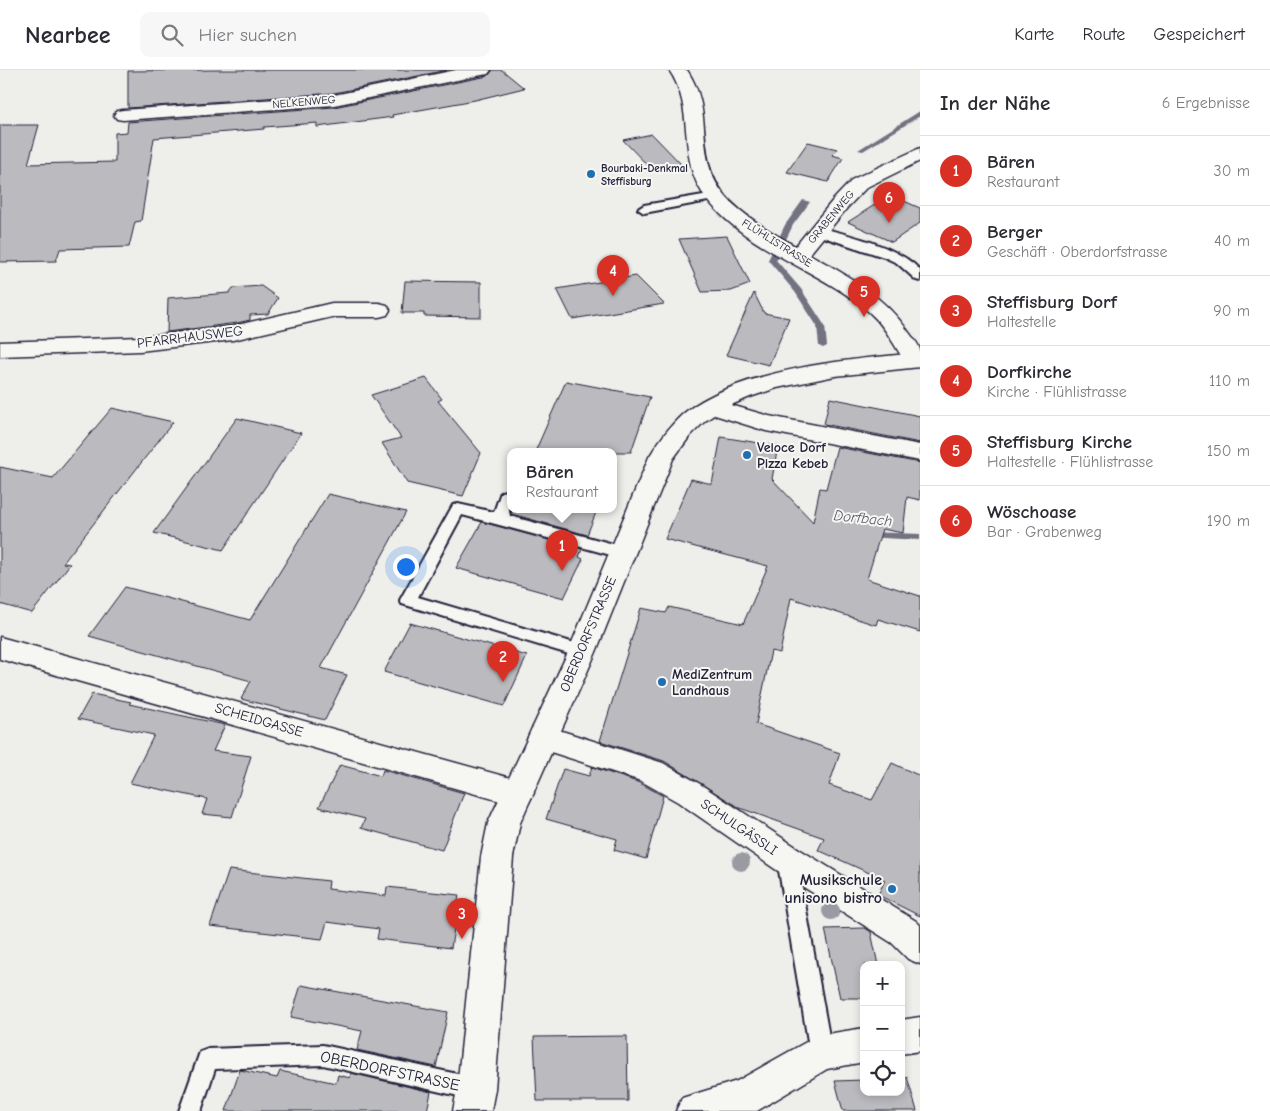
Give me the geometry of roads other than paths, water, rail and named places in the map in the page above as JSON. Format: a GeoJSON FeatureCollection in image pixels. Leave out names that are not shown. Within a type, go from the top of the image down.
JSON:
{"type":"FeatureCollection","features":[{"type":"Feature","properties":{"kind":"street","name":"NELKENWEG"},"geometry":{"type":"LineString","coordinates":[[123,115],[334,100],[482,70]]}},
{"type":"Feature","properties":{"kind":"street","name":"FLÜHLISTRASSE"},"geometry":{"type":"LineString","coordinates":[[678,70],[689,88],[699,170],[705,184],[715,197],[745,224],[850,288],[877,308],[898,332],[918,360]]}},
{"type":"Feature","properties":{"kind":"street","name":"GRABENWEG"},"geometry":{"type":"LineString","coordinates":[[793,254],[818,231],[860,182],[920,154]]}},
{"type":"Feature","properties":{"kind":"street","name":"PFARRHAUSWEG"},"geometry":{"type":"LineString","coordinates":[[0,349],[140,344],[233,333],[332,310],[379,310]]}},
{"type":"Feature","properties":{"kind":"street","name":"OBERDORFSTRASSE"},"geometry":{"type":"LineString","coordinates":[[474,1100],[497,857],[504,823],[582,652],[661,457],[696,416],[710,406],[733,395],[786,379],[850,368],[918,360]]}},
{"type":"Feature","properties":{"kind":"street"},"geometry":{"type":"LineString","coordinates":[[710,406],[766,424],[920,453]]}},
{"type":"Feature","properties":{"kind":"street","name":"SCHEIDGASSE"},"geometry":{"type":"LineString","coordinates":[[0,648],[518,792]]}},
{"type":"Feature","properties":{"kind":"street","name":"SCHULGÄSSLI"},"geometry":{"type":"LineString","coordinates":[[543,737],[652,772],[689,793],[787,859],[904,932],[920,948]]}},
{"type":"Feature","properties":{"kind":"street"},"geometry":{"type":"LineString","coordinates":[[905,1036],[920,1034]]}},
{"type":"Feature","properties":{"kind":"street"},"geometry":{"type":"LineString","coordinates":[[695,1111],[744,1098],[821,1053],[860,1046]]}},
{"type":"Feature","properties":{"kind":"lane"},"geometry":{"type":"LineString","coordinates":[[644,209],[715,197]]}},
{"type":"Feature","properties":{"kind":"lane"},"geometry":{"type":"LineString","coordinates":[[818,231],[855,242],[906,262],[920,276]]}},
{"type":"Feature","properties":{"kind":"lane"},"geometry":{"type":"LineString","coordinates":[[505,520],[501,515],[501,509],[506,496]]}},
{"type":"Feature","properties":{"kind":"lane"},"geometry":{"type":"LineString","coordinates":[[582,652],[408,600],[458,510],[505,520],[622,552]]}},
{"type":"Feature","properties":{"kind":"lane"},"geometry":{"type":"LineString","coordinates":[[787,859],[821,1053]]}},
{"type":"Feature","properties":{"kind":"lane","name":"OBERDORFSTRASSE"},"geometry":{"type":"LineString","coordinates":[[190,1111],[208,1059],[323,1055],[474,1100]]}},
{"type":"Feature","properties":{"kind":"waterway"},"geometry":{"type":"LineString","coordinates":[[861,150],[920,113]]}},
{"type":"Feature","properties":{"kind":"waterway","name":"Dorfbach"},"geometry":{"type":"LineString","coordinates":[[806,202],[789,225],[772,260],[798,291],[821,326],[823,346]]}},
{"type":"Feature","properties":{"kind":"waterway","name":"Dorfbach"},"geometry":{"type":"LineString","coordinates":[[868,535],[920,537]]}},
{"type":"Feature","properties":{"kind":"place","name":"Bourbaki-Denkmal Steffisburg"},"geometry":{"type":"Point","coordinates":[591,174]}},
{"type":"Feature","properties":{"kind":"place","name":"Wöschoase"},"geometry":{"type":"Point","coordinates":[889,223]}},
{"type":"Feature","properties":{"kind":"place","name":"Dorfkirche"},"geometry":{"type":"Point","coordinates":[613,296]}},
{"type":"Feature","properties":{"kind":"place","name":"Steffisburg Kirche"},"geometry":{"type":"Point","coordinates":[864,317]}},
{"type":"Feature","properties":{"kind":"place","name":"Veloce Dorf Pizza Kebeb"},"geometry":{"type":"Point","coordinates":[747,455]}},
{"type":"Feature","properties":{"kind":"place","name":"Bären"},"geometry":{"type":"Point","coordinates":[562,571]}},
{"type":"Feature","properties":{"kind":"place","name":"Berger"},"geometry":{"type":"Point","coordinates":[503,682]}},
{"type":"Feature","properties":{"kind":"place","name":"MediZentrum Landhaus"},"geometry":{"type":"Point","coordinates":[662,682]}},
{"type":"Feature","properties":{"kind":"place","name":"Musikschule unisono bistro"},"geometry":{"type":"Point","coordinates":[892,889]}},
{"type":"Feature","properties":{"kind":"place","name":"Steffisburg Dorf"},"geometry":{"type":"Point","coordinates":[462,939]}}]}
